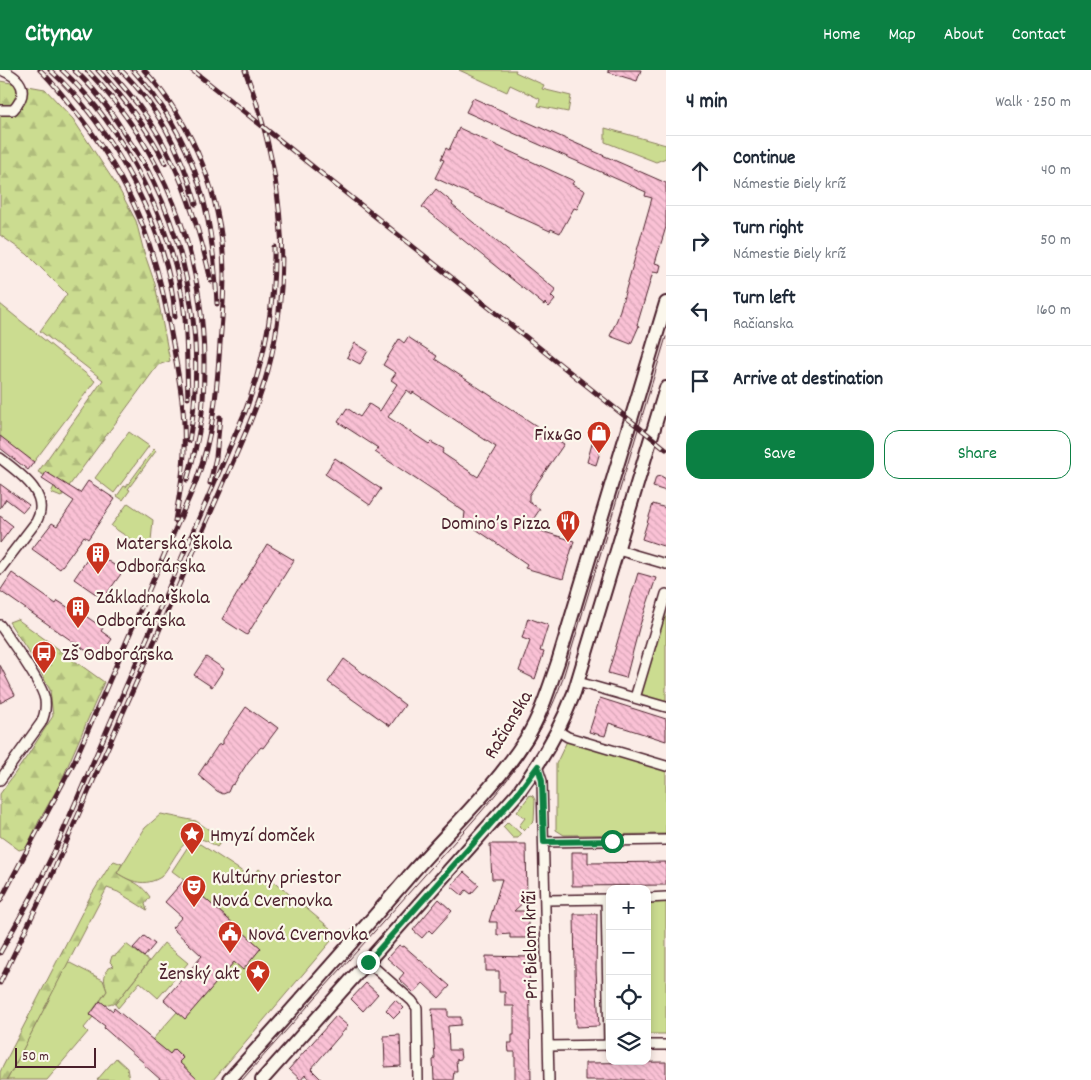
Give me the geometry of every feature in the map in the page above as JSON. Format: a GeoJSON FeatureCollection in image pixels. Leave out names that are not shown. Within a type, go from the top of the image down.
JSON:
{"type":"FeatureCollection","features":[{"type":"Feature","properties":{"kind":"main road","name":"Račianska"},"geometry":{"type":"LineString","coordinates":[[229,1080],[493,782],[518,751],[529,732],[546,698],[558,662],[666,303]]}},
{"type":"Feature","properties":{"kind":"main road"},"geometry":{"type":"LineString","coordinates":[[262,1080],[518,793],[538,766],[558,731],[578,682],[666,388]]}},
{"type":"Feature","properties":{"kind":"street"},"geometry":{"type":"LineString","coordinates":[[0,110],[13,110],[23,95],[22,87],[16,79],[10,73],[1,70]]}},
{"type":"Feature","properties":{"kind":"street"},"geometry":{"type":"LineString","coordinates":[[0,458],[24,477],[34,488],[40,514],[0,569]]}},
{"type":"Feature","properties":{"kind":"street"},"geometry":{"type":"LineString","coordinates":[[618,550],[666,564]]}},
{"type":"Feature","properties":{"kind":"street"},"geometry":{"type":"LineString","coordinates":[[635,698],[666,594]]}},
{"type":"Feature","properties":{"kind":"street"},"geometry":{"type":"LineString","coordinates":[[0,625],[35,677],[45,698],[45,713],[41,723],[0,780]]}},
{"type":"Feature","properties":{"kind":"street"},"geometry":{"type":"LineString","coordinates":[[578,682],[666,707]]}},
{"type":"Feature","properties":{"kind":"street"},"geometry":{"type":"LineString","coordinates":[[558,731],[568,736],[666,766]]}},
{"type":"Feature","properties":{"kind":"street","name":"Pri Bielom kríži"},"geometry":{"type":"LineString","coordinates":[[538,766],[542,781],[549,1080]]}},
{"type":"Feature","properties":{"kind":"street"},"geometry":{"type":"LineString","coordinates":[[544,842],[666,840]]}},
{"type":"Feature","properties":{"kind":"street"},"geometry":{"type":"LineString","coordinates":[[651,898],[666,898]]}},
{"type":"Feature","properties":{"kind":"street"},"geometry":{"type":"LineString","coordinates":[[545,900],[606,899]]}},
{"type":"Feature","properties":{"kind":"street"},"geometry":{"type":"LineString","coordinates":[[608,930],[609,1020]]}},
{"type":"Feature","properties":{"kind":"street"},"geometry":{"type":"LineString","coordinates":[[368,962],[412,1001],[417,1008],[418,1080]]}},
{"type":"Feature","properties":{"kind":"street"},"geometry":{"type":"LineString","coordinates":[[549,1046],[606,1045]]}},
{"type":"Feature","properties":{"kind":"street"},"geometry":{"type":"LineString","coordinates":[[651,1045],[666,1045]]}},
{"type":"Feature","properties":{"kind":"green space"},"geometry":{"type":"Polygon","coordinates":[[[459,70],[516,70],[515,72],[544,85],[542,89],[571,96],[568,112],[538,106],[540,99],[510,85],[507,92],[459,70]]]}},
{"type":"Feature","properties":{"kind":"green space"},"geometry":{"type":"Polygon","coordinates":[[[0,81],[45,89],[73,119],[119,189],[136,221],[155,284],[170,361],[158,365],[61,497],[51,493],[56,482],[38,472],[103,380],[40,331],[67,294],[27,254],[0,235],[0,81]]]}},
{"type":"Feature","properties":{"kind":"green space"},"geometry":{"type":"Polygon","coordinates":[[[605,128],[666,145],[666,158],[656,162],[605,142],[605,128]]]}},
{"type":"Feature","properties":{"kind":"green space"},"geometry":{"type":"Polygon","coordinates":[[[0,304],[95,381],[33,463],[0,436],[0,304]]]}},
{"type":"Feature","properties":{"kind":"green space"},"geometry":{"type":"Polygon","coordinates":[[[129,432],[149,446],[114,493],[95,478],[129,432]]]}},
{"type":"Feature","properties":{"kind":"green space"},"geometry":{"type":"Polygon","coordinates":[[[154,449],[156,451],[128,489],[130,490],[123,500],[117,496],[124,486],[126,487],[154,449]]]}},
{"type":"Feature","properties":{"kind":"green space"},"geometry":{"type":"Polygon","coordinates":[[[128,503],[153,520],[150,552],[111,526],[128,503]]]}},
{"type":"Feature","properties":{"kind":"green space"},"geometry":{"type":"Polygon","coordinates":[[[666,607],[666,703],[640,695],[666,607]]]}},
{"type":"Feature","properties":{"kind":"green space"},"geometry":{"type":"Polygon","coordinates":[[[17,619],[104,682],[60,784],[26,848],[19,850],[0,836],[0,794],[53,716],[50,690],[34,660],[9,622],[17,619]]]}},
{"type":"Feature","properties":{"kind":"green space"},"geometry":{"type":"Polygon","coordinates":[[[567,741],[666,770],[666,834],[564,835],[556,830],[556,764],[567,741]]]}},
{"type":"Feature","properties":{"kind":"green space"},"geometry":{"type":"Polygon","coordinates":[[[530,795],[535,800],[534,821],[524,831],[519,826],[525,818],[517,812],[530,795]]]}},
{"type":"Feature","properties":{"kind":"green space"},"geometry":{"type":"Polygon","coordinates":[[[161,814],[196,821],[223,839],[217,847],[206,841],[190,840],[178,851],[161,877],[149,882],[138,882],[117,873],[145,828],[161,814]]]}},
{"type":"Feature","properties":{"kind":"green space"},"geometry":{"type":"Polygon","coordinates":[[[508,822],[521,834],[518,838],[513,838],[503,827],[508,822]]]}},
{"type":"Feature","properties":{"kind":"green space"},"geometry":{"type":"Polygon","coordinates":[[[200,844],[250,878],[259,869],[337,934],[213,1080],[191,1080],[194,1076],[179,1062],[183,1057],[174,1049],[170,1054],[152,1040],[177,1012],[185,1018],[234,962],[243,969],[261,948],[172,871],[189,845],[200,844]]]}},
{"type":"Feature","properties":{"kind":"green space"},"geometry":{"type":"Polygon","coordinates":[[[114,861],[122,864],[117,873],[139,885],[150,897],[145,904],[147,910],[118,892],[107,888],[7,1080],[0,1080],[0,1072],[90,897],[114,861]]]}},
{"type":"Feature","properties":{"kind":"green space"},"geometry":{"type":"Polygon","coordinates":[[[666,902],[666,1034],[651,1034],[651,903],[666,902]]]}},
{"type":"Feature","properties":{"kind":"green space"},"geometry":{"type":"Polygon","coordinates":[[[164,943],[188,963],[158,998],[140,982],[118,1008],[115,1004],[164,943]]]}},
{"type":"Feature","properties":{"kind":"green space"},"geometry":{"type":"Polygon","coordinates":[[[126,944],[149,961],[115,1004],[105,1005],[100,1001],[107,991],[105,974],[108,968],[114,966],[110,962],[112,956],[116,955],[126,944]]]}},
{"type":"Feature","properties":{"kind":"green space"},"geometry":{"type":"Polygon","coordinates":[[[68,962],[103,980],[107,991],[90,1014],[93,1017],[84,1028],[88,1032],[47,1080],[7,1080],[68,962]]]}},
{"type":"Feature","properties":{"kind":"green space"},"geometry":{"type":"Polygon","coordinates":[[[116,1058],[127,1068],[129,1080],[97,1080],[116,1058]]]}},
{"type":"Feature","properties":{"kind":"building"},"geometry":{"type":"Polygon","coordinates":[[[608,70],[641,70],[637,81],[608,72],[608,70]]]}},
{"type":"Feature","properties":{"kind":"building"},"geometry":{"type":"Polygon","coordinates":[[[473,98],[666,183],[666,227],[655,263],[661,265],[659,273],[653,272],[637,325],[639,326],[631,344],[610,336],[618,317],[652,198],[645,196],[646,192],[466,112],[473,98]]]}},
{"type":"Feature","properties":{"kind":"building"},"geometry":{"type":"Polygon","coordinates":[[[459,128],[574,181],[572,184],[585,191],[577,209],[574,208],[560,233],[551,229],[550,231],[435,178],[444,160],[441,159],[446,148],[449,150],[459,128]]]}},
{"type":"Feature","properties":{"kind":"building"},"geometry":{"type":"Polygon","coordinates":[[[436,189],[453,203],[452,205],[556,290],[551,296],[555,300],[549,307],[545,303],[544,305],[422,207],[436,189]]]}},
{"type":"Feature","properties":{"kind":"building"},"geometry":{"type":"Polygon","coordinates":[[[408,337],[437,356],[435,359],[564,444],[529,495],[529,502],[540,509],[528,527],[574,541],[563,579],[525,568],[527,564],[464,521],[465,512],[375,452],[378,448],[338,422],[347,408],[360,417],[369,404],[380,411],[397,384],[391,380],[396,373],[383,365],[399,339],[404,343],[408,337]],[[407,390],[388,417],[429,444],[431,442],[444,449],[442,453],[478,477],[496,447],[413,392],[412,394],[407,390]]]}},
{"type":"Feature","properties":{"kind":"building"},"geometry":{"type":"Polygon","coordinates":[[[355,343],[368,351],[360,364],[347,357],[355,343]]]}},
{"type":"Feature","properties":{"kind":"building"},"geometry":{"type":"Polygon","coordinates":[[[595,433],[605,436],[596,465],[587,462],[595,433]]]}},
{"type":"Feature","properties":{"kind":"building"},"geometry":{"type":"Polygon","coordinates":[[[0,436],[34,462],[28,470],[0,448],[0,436]]]}},
{"type":"Feature","properties":{"kind":"building"},"geometry":{"type":"Polygon","coordinates":[[[335,458],[381,489],[370,505],[325,474],[335,458]]]}},
{"type":"Feature","properties":{"kind":"building"},"geometry":{"type":"Polygon","coordinates":[[[46,472],[80,493],[88,481],[115,499],[88,539],[84,536],[60,569],[32,549],[52,523],[57,526],[74,501],[42,479],[46,472]]]}},
{"type":"Feature","properties":{"kind":"building"},"geometry":{"type":"Polygon","coordinates":[[[661,476],[666,479],[666,491],[653,487],[656,477],[661,476]]]}},
{"type":"Feature","properties":{"kind":"building"},"geometry":{"type":"Polygon","coordinates":[[[0,484],[29,505],[23,512],[6,499],[0,508],[0,484]]]}},
{"type":"Feature","properties":{"kind":"building"},"geometry":{"type":"Polygon","coordinates":[[[653,504],[666,508],[666,547],[642,539],[653,504]]]}},
{"type":"Feature","properties":{"kind":"building"},"geometry":{"type":"Polygon","coordinates":[[[0,516],[13,526],[0,543],[0,516]]]}},
{"type":"Feature","properties":{"kind":"building"},"geometry":{"type":"Polygon","coordinates":[[[267,544],[294,560],[247,635],[222,619],[267,544]]]}},
{"type":"Feature","properties":{"kind":"building","name":"Materská škola Odborárska"},"geometry":{"type":"Polygon","coordinates":[[[93,551],[123,571],[103,599],[74,579],[93,551]]]}},
{"type":"Feature","properties":{"kind":"building","name":"Základna škola Odborárska"},"geometry":{"type":"Polygon","coordinates":[[[12,573],[56,604],[58,601],[69,608],[71,606],[103,628],[101,631],[112,639],[98,659],[0,591],[12,573]]]}},
{"type":"Feature","properties":{"kind":"building"},"geometry":{"type":"Polygon","coordinates":[[[638,573],[656,578],[639,628],[626,678],[608,673],[638,573]]]}},
{"type":"Feature","properties":{"kind":"building"},"geometry":{"type":"Polygon","coordinates":[[[528,618],[548,625],[540,651],[544,652],[535,679],[519,671],[530,641],[522,638],[528,618]]]}},
{"type":"Feature","properties":{"kind":"building"},"geometry":{"type":"Polygon","coordinates":[[[206,657],[224,669],[212,687],[194,675],[206,657]]]}},
{"type":"Feature","properties":{"kind":"building"},"geometry":{"type":"Polygon","coordinates":[[[344,659],[405,705],[390,726],[328,682],[344,659]]]}},
{"type":"Feature","properties":{"kind":"building"},"geometry":{"type":"Polygon","coordinates":[[[0,665],[15,695],[0,703],[0,665]]]}},
{"type":"Feature","properties":{"kind":"building"},"geometry":{"type":"Polygon","coordinates":[[[600,698],[666,719],[666,741],[609,723],[605,736],[589,732],[600,698]]]}},
{"type":"Feature","properties":{"kind":"building"},"geometry":{"type":"Polygon","coordinates":[[[246,707],[278,728],[263,748],[261,747],[248,762],[228,792],[223,794],[198,775],[218,745],[223,744],[223,740],[246,707]]]}},
{"type":"Feature","properties":{"kind":"building"},"geometry":{"type":"Polygon","coordinates":[[[490,844],[526,844],[527,899],[514,911],[528,911],[528,938],[510,938],[510,934],[497,935],[497,922],[489,922],[502,879],[492,879],[490,844]]]}},
{"type":"Feature","properties":{"kind":"building"},"geometry":{"type":"Polygon","coordinates":[[[572,852],[588,852],[588,863],[666,862],[666,885],[572,886],[572,852]]]}},
{"type":"Feature","properties":{"kind":"building"},"geometry":{"type":"Polygon","coordinates":[[[464,872],[479,885],[471,894],[466,890],[462,895],[451,886],[464,872]]]}},
{"type":"Feature","properties":{"kind":"building","name":"Nová Cvernovka"},"geometry":{"type":"Polygon","coordinates":[[[184,880],[261,948],[243,970],[234,962],[185,1019],[164,1000],[202,956],[172,928],[182,917],[165,902],[184,880]]]}},
{"type":"Feature","properties":{"kind":"building"},"geometry":{"type":"Polygon","coordinates":[[[439,899],[452,911],[432,933],[429,930],[422,938],[413,930],[439,899]]]}},
{"type":"Feature","properties":{"kind":"building"},"geometry":{"type":"Polygon","coordinates":[[[574,914],[597,914],[596,970],[599,1026],[576,1027],[574,914]]]}},
{"type":"Feature","properties":{"kind":"building"},"geometry":{"type":"Polygon","coordinates":[[[144,936],[155,944],[144,957],[133,948],[144,936]]]}},
{"type":"Feature","properties":{"kind":"building"},"geometry":{"type":"Polygon","coordinates":[[[399,945],[404,946],[450,986],[439,998],[423,983],[414,993],[399,979],[404,973],[387,958],[399,945]]]}},
{"type":"Feature","properties":{"kind":"building"},"geometry":{"type":"Polygon","coordinates":[[[486,956],[529,957],[531,1080],[515,1080],[515,1052],[509,1052],[508,1043],[512,1043],[512,1035],[514,1035],[514,1006],[505,1006],[505,992],[499,992],[499,971],[486,971],[486,956]]]}},
{"type":"Feature","properties":{"kind":"building"},"geometry":{"type":"Polygon","coordinates":[[[366,983],[378,994],[363,1011],[351,999],[366,983]]]}},
{"type":"Feature","properties":{"kind":"building"},"geometry":{"type":"Polygon","coordinates":[[[395,1000],[404,1008],[394,1018],[386,1010],[395,1000]]]}},
{"type":"Feature","properties":{"kind":"building"},"geometry":{"type":"Polygon","coordinates":[[[100,1001],[113,1011],[114,1008],[170,1054],[174,1049],[183,1058],[179,1062],[198,1080],[161,1080],[104,1028],[105,1026],[90,1015],[100,1001]]]}},
{"type":"Feature","properties":{"kind":"building"},"geometry":{"type":"Polygon","coordinates":[[[432,1009],[448,1009],[448,1017],[461,1017],[461,1025],[448,1026],[449,1050],[460,1050],[461,1059],[456,1060],[457,1071],[454,1071],[453,1080],[434,1080],[433,1060],[435,1059],[432,1009]]]}},
{"type":"Feature","properties":{"kind":"building"},"geometry":{"type":"Polygon","coordinates":[[[336,1016],[348,1026],[311,1069],[322,1080],[311,1080],[305,1075],[301,1080],[289,1069],[336,1016]]]}},
{"type":"Feature","properties":{"kind":"building"},"geometry":{"type":"Polygon","coordinates":[[[400,1035],[401,1066],[385,1067],[384,1036],[400,1035]]]}},
{"type":"Feature","properties":{"kind":"building"},"geometry":{"type":"Polygon","coordinates":[[[651,1062],[666,1062],[666,1080],[585,1080],[585,1063],[651,1065],[651,1062]]]}},
{"type":"Feature","properties":{"kind":"tram line"},"geometry":{"type":"LineString","coordinates":[[242,1080],[481,812],[517,766],[547,717],[562,681],[666,337]]}},
{"type":"Feature","properties":{"kind":"railway"},"geometry":{"type":"LineString","coordinates":[[40,70],[72,107],[112,162],[140,218],[150,247],[167,310],[183,410],[183,467],[175,521]]}},
{"type":"Feature","properties":{"kind":"railway"},"geometry":{"type":"LineString","coordinates":[[50,70],[73,93],[95,120],[134,183],[150,217],[162,251],[171,285],[175,317]]}},
{"type":"Feature","properties":{"kind":"railway"},"geometry":{"type":"LineString","coordinates":[[62,70],[107,121],[127,151],[159,217],[180,285],[185,318],[188,398]]}},
{"type":"Feature","properties":{"kind":"railway"},"geometry":{"type":"LineString","coordinates":[[74,70],[104,102],[141,159],[153,181],[177,243],[186,275],[192,308],[195,342],[196,375],[189,441]]}},
{"type":"Feature","properties":{"kind":"railway"},"geometry":{"type":"LineString","coordinates":[[87,70],[114,101],[137,133],[157,168],[174,203],[196,279],[202,318],[203,397],[201,420],[187,480]]}},
{"type":"Feature","properties":{"kind":"railway"},"geometry":{"type":"LineString","coordinates":[[98,70],[135,114],[165,163]]}},
{"type":"Feature","properties":{"kind":"railway"},"geometry":{"type":"LineString","coordinates":[[109,70],[147,117],[173,163],[203,247],[211,281]]}},
{"type":"Feature","properties":{"kind":"railway"},"geometry":{"type":"LineString","coordinates":[[121,70],[146,99],[167,132],[184,167],[196,204]]}},
{"type":"Feature","properties":{"kind":"railway"},"geometry":{"type":"LineString","coordinates":[[133,70],[155,97],[173,124],[187,151],[198,179],[206,208],[211,239],[217,304]]}},
{"type":"Feature","properties":{"kind":"railway"},"geometry":{"type":"LineString","coordinates":[[0,901],[74,762],[195,484],[210,432],[217,379],[224,283],[218,218],[212,191],[191,139],[178,115],[144,70]]}},
{"type":"Feature","properties":{"kind":"railway"},"geometry":{"type":"LineString","coordinates":[[192,70],[666,449]]}},
{"type":"Feature","properties":{"kind":"railway"},"geometry":{"type":"LineString","coordinates":[[0,983],[51,877],[239,448],[268,370],[278,322],[282,249],[279,212],[267,140],[245,70]]}},
{"type":"Feature","properties":{"kind":"railway"},"geometry":{"type":"LineString","coordinates":[[0,953],[55,850],[245,412],[258,372],[271,310],[274,247]]}},
{"type":"Feature","properties":{"kind":"railway"},"geometry":{"type":"LineString","coordinates":[[210,483],[216,457],[220,417]]}},
{"type":"Feature","properties":{"kind":"place","name":"Fix&Go"},"geometry":{"type":"Point","coordinates":[599,454]}},
{"type":"Feature","properties":{"kind":"place","name":"Domino’s Pizza"},"geometry":{"type":"Point","coordinates":[568,543]}},
{"type":"Feature","properties":{"kind":"place","name":"Materská škola Odborárska"},"geometry":{"type":"Point","coordinates":[98,575]}},
{"type":"Feature","properties":{"kind":"place","name":"Základna škola Odborárska"},"geometry":{"type":"Point","coordinates":[78,629]}},
{"type":"Feature","properties":{"kind":"place","name":"ZŠ Odborárska"},"geometry":{"type":"Point","coordinates":[44,674]}},
{"type":"Feature","properties":{"kind":"place","name":"Hmyzí domček"},"geometry":{"type":"Point","coordinates":[192,855]}},
{"type":"Feature","properties":{"kind":"place","name":"Kultúrny priestor Nová Cvernovka"},"geometry":{"type":"Point","coordinates":[194,908]}},
{"type":"Feature","properties":{"kind":"place","name":"Nová Cvernovka"},"geometry":{"type":"Point","coordinates":[230,954]}},
{"type":"Feature","properties":{"kind":"place","name":"Ženský akt"},"geometry":{"type":"Point","coordinates":[258,993]}},
{"type":"Feature","properties":{"kind":"route"},"geometry":{"type":"LineString","coordinates":[[368,962],[518,793],[538,766],[542,781],[544,842],[612,841]]}}]}
